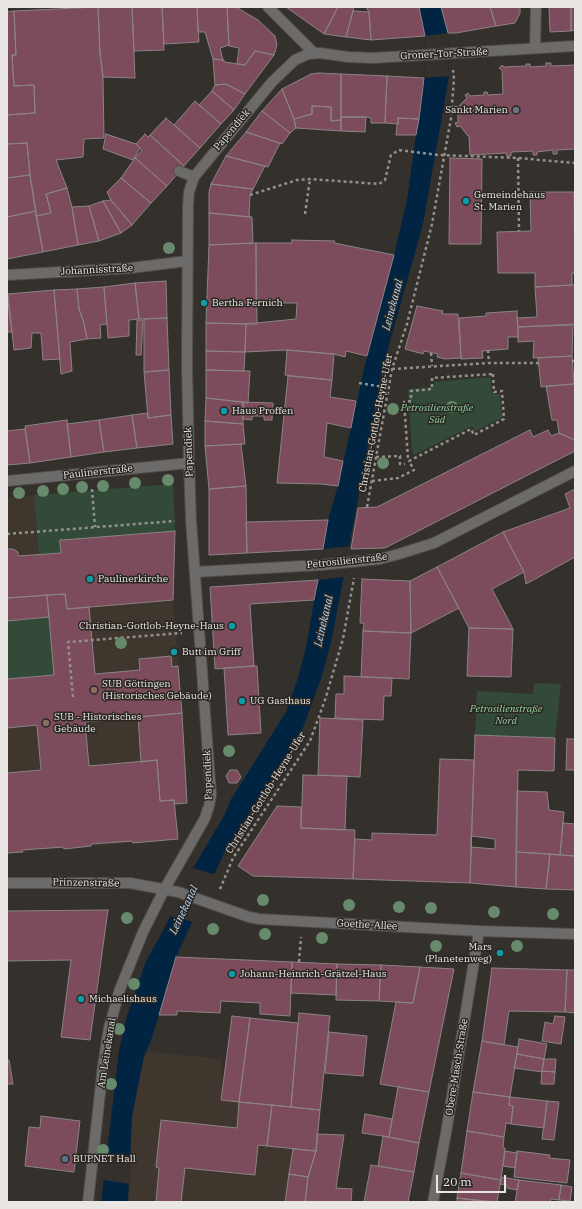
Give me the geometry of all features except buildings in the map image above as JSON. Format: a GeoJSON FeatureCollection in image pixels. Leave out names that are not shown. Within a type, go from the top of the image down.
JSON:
{"type":"FeatureCollection","features":[{"type":"Feature","properties":{"kind":"street"},"geometry":{"type":"LineString","coordinates":[[268,7],[314,53]]}},
{"type":"Feature","properties":{"kind":"street"},"geometry":{"type":"LineString","coordinates":[[535,48],[536,7]]}},
{"type":"Feature","properties":{"kind":"street","name":"Groner-Tor-Straße"},"geometry":{"type":"LineString","coordinates":[[314,53],[367,58],[575,46]]}},
{"type":"Feature","properties":{"kind":"street","name":"Papendiek"},"geometry":{"type":"LineString","coordinates":[[164,890],[205,818],[211,795],[195,572],[189,463],[187,261],[189,192],[194,177],[272,82],[295,60],[314,53]]}},
{"type":"Feature","properties":{"kind":"street"},"geometry":{"type":"LineString","coordinates":[[179,171],[194,177]]}},
{"type":"Feature","properties":{"kind":"street","name":"Johannisstraße"},"geometry":{"type":"LineString","coordinates":[[7,275],[131,268],[187,261]]}},
{"type":"Feature","properties":{"kind":"street","name":"Paulinerstraße"},"geometry":{"type":"LineString","coordinates":[[7,480],[189,463]]}},
{"type":"Feature","properties":{"kind":"street","name":"Petrosilienstraße"},"geometry":{"type":"LineString","coordinates":[[195,572],[352,562],[386,557],[434,543],[575,471]]}},
{"type":"Feature","properties":{"kind":"street","name":"Prinzenstraße"},"geometry":{"type":"LineString","coordinates":[[7,883],[130,883],[164,890]]}},
{"type":"Feature","properties":{"kind":"street","name":"Goethe-Allee"},"geometry":{"type":"LineString","coordinates":[[164,890],[178,892],[254,918],[479,931],[575,934]]}},
{"type":"Feature","properties":{"kind":"street","name":"Am Leinekanal"},"geometry":{"type":"LineString","coordinates":[[88,1202],[103,1066],[109,1028],[120,989],[143,932],[164,890]]}},
{"type":"Feature","properties":{"kind":"street","name":"Obere-Masch-Straße"},"geometry":{"type":"LineString","coordinates":[[433,1202],[479,931]]}},
{"type":"Feature","properties":{"kind":"path","name":"Christian-Gottlob-Heyne-Ufer"},"geometry":{"type":"LineString","coordinates":[[367,508],[390,388],[392,369],[407,324],[432,224],[451,118],[454,79],[450,53]]}},
{"type":"Feature","properties":{"kind":"path"},"geometry":{"type":"LineString","coordinates":[[250,194],[297,180],[310,179],[379,184],[385,180],[391,155],[399,150],[438,155],[518,158],[575,163]]}},
{"type":"Feature","properties":{"kind":"path"},"geometry":{"type":"LineString","coordinates":[[518,158],[519,231]]}},
{"type":"Feature","properties":{"kind":"path"},"geometry":{"type":"LineString","coordinates":[[305,214],[310,179]]}},
{"type":"Feature","properties":{"kind":"path"},"geometry":{"type":"LineString","coordinates":[[488,350],[489,363]]}},
{"type":"Feature","properties":{"kind":"path"},"geometry":{"type":"LineString","coordinates":[[431,353],[432,366]]}},
{"type":"Feature","properties":{"kind":"path"},"geometry":{"type":"LineString","coordinates":[[392,369],[489,363],[539,363]]}},
{"type":"Feature","properties":{"kind":"path"},"geometry":{"type":"LineString","coordinates":[[372,481],[398,478],[414,470],[408,458],[404,402],[411,401],[411,391],[432,389],[432,378],[493,374],[494,392],[502,391],[504,419],[474,434],[471,429],[410,461]]}},
{"type":"Feature","properties":{"kind":"path"},"geometry":{"type":"LineString","coordinates":[[359,383],[381,388],[390,388]]}},
{"type":"Feature","properties":{"kind":"path"},"geometry":{"type":"LineString","coordinates":[[376,457],[400,456],[400,464],[405,464]]}},
{"type":"Feature","properties":{"kind":"path"},"geometry":{"type":"LineString","coordinates":[[91,472],[95,527]]}},
{"type":"Feature","properties":{"kind":"path"},"geometry":{"type":"LineString","coordinates":[[7,534],[170,521]]}},
{"type":"Feature","properties":{"kind":"path","name":"Christian-Gottlob-Heyne-Ufer"},"geometry":{"type":"LineString","coordinates":[[209,903],[234,858],[310,741],[325,700],[343,639],[352,562]]}},
{"type":"Feature","properties":{"kind":"path"},"geometry":{"type":"LineString","coordinates":[[73,697],[68,642],[199,632]]}},
{"type":"Feature","properties":{"kind":"path"},"geometry":{"type":"LineString","coordinates":[[298,962],[302,921]]}},
{"type":"Feature","properties":{"kind":"shaded area","name":"SUB Göttingen (Historisches Gebäude)"},"geometry":{"type":"Polygon","coordinates":[[[173,484],[175,521],[173,600],[182,713],[187,803],[175,804],[178,839],[7,853],[7,498],[173,484]]]}},
{"type":"Feature","properties":{"kind":"shaded area"},"geometry":{"type":"Polygon","coordinates":[[[150,1052],[222,1059],[222,1100],[320,1110],[316,1151],[305,1202],[128,1202],[132,1116],[144,1056],[150,1052]]]}},
{"type":"Feature","properties":{"kind":"green space","name":"Petrosilienstraße Süd"},"geometry":{"type":"Polygon","coordinates":[[[491,377],[492,394],[500,394],[502,418],[475,431],[472,426],[414,455],[412,451],[408,389],[434,387],[434,382],[491,377]]]}},
{"type":"Feature","properties":{"kind":"green space"},"geometry":{"type":"Polygon","coordinates":[[[173,484],[175,531],[61,539],[59,542],[61,553],[39,555],[34,495],[173,484]]]}},
{"type":"Feature","properties":{"kind":"green space"},"geometry":{"type":"Polygon","coordinates":[[[49,617],[54,675],[7,679],[7,621],[49,617]]]}},
{"type":"Feature","properties":{"kind":"green space","name":"Petrosilienstraße Nord"},"geometry":{"type":"Polygon","coordinates":[[[534,683],[561,684],[555,738],[475,735],[477,691],[533,694],[534,683]]]}},
{"type":"Feature","properties":{"kind":"water","name":"Leinekanal"},"geometry":{"type":"Polygon","coordinates":[[[419,7],[441,7],[448,33],[449,76],[423,224],[382,370],[332,638],[322,676],[301,733],[225,851],[176,957],[150,1043],[144,1056],[132,1116],[128,1202],[101,1202],[119,1051],[127,1016],[146,961],[164,929],[193,868],[225,814],[230,801],[286,712],[298,678],[306,648],[328,520],[338,486],[367,356],[407,200],[424,78],[425,36],[419,7]]]}},
{"type":"Feature","properties":{"kind":"pier"},"geometry":{"type":"Polygon","coordinates":[[[448,33],[449,76],[424,78],[425,36],[448,33]]]}},
{"type":"Feature","properties":{"kind":"pier"},"geometry":{"type":"Polygon","coordinates":[[[350,546],[344,577],[318,580],[323,549],[350,546]]]}},
{"type":"Feature","properties":{"kind":"pier"},"geometry":{"type":"Polygon","coordinates":[[[193,868],[214,874],[212,885],[193,922],[170,916],[172,907],[186,878],[193,868]]]}},
{"type":"Feature","properties":{"kind":"pier"},"geometry":{"type":"Polygon","coordinates":[[[105,1153],[131,1156],[131,1184],[102,1180],[105,1153]]]}},
{"type":"Feature","properties":{"kind":"place","name":"Sankt Marien"},"geometry":{"type":"Point","coordinates":[516,110]}},
{"type":"Feature","properties":{"kind":"place","name":"Gemeindehaus St. Marien"},"geometry":{"type":"Point","coordinates":[466,201]}},
{"type":"Feature","properties":{"kind":"place","name":"Bertha Fernich"},"geometry":{"type":"Point","coordinates":[204,303]}},
{"type":"Feature","properties":{"kind":"place","name":"Haus Proffen"},"geometry":{"type":"Point","coordinates":[224,411]}},
{"type":"Feature","properties":{"kind":"place","name":"Paulinerkirche"},"geometry":{"type":"Point","coordinates":[90,579]}},
{"type":"Feature","properties":{"kind":"place","name":"Christian-Gottlob-Heyne-Haus"},"geometry":{"type":"Point","coordinates":[232,626]}},
{"type":"Feature","properties":{"kind":"place","name":"Butt im Griff"},"geometry":{"type":"Point","coordinates":[174,652]}},
{"type":"Feature","properties":{"kind":"place","name":"SUB Göttingen (Historisches Gebäude)"},"geometry":{"type":"Point","coordinates":[94,690]}},
{"type":"Feature","properties":{"kind":"place","name":"UG Gasthaus"},"geometry":{"type":"Point","coordinates":[242,701]}},
{"type":"Feature","properties":{"kind":"place","name":"SUB - Historisches Gebäude"},"geometry":{"type":"Point","coordinates":[46,723]}},
{"type":"Feature","properties":{"kind":"place","name":"Mars (Planetenweg)"},"geometry":{"type":"Point","coordinates":[500,953]}},
{"type":"Feature","properties":{"kind":"place","name":"Johann-Heinrich-Grätzel-Haus"},"geometry":{"type":"Point","coordinates":[232,974]}},
{"type":"Feature","properties":{"kind":"place","name":"Michaelishaus"},"geometry":{"type":"Point","coordinates":[81,999]}},
{"type":"Feature","properties":{"kind":"place","name":"BUPNET Hall"},"geometry":{"type":"Point","coordinates":[65,1159]}}]}
